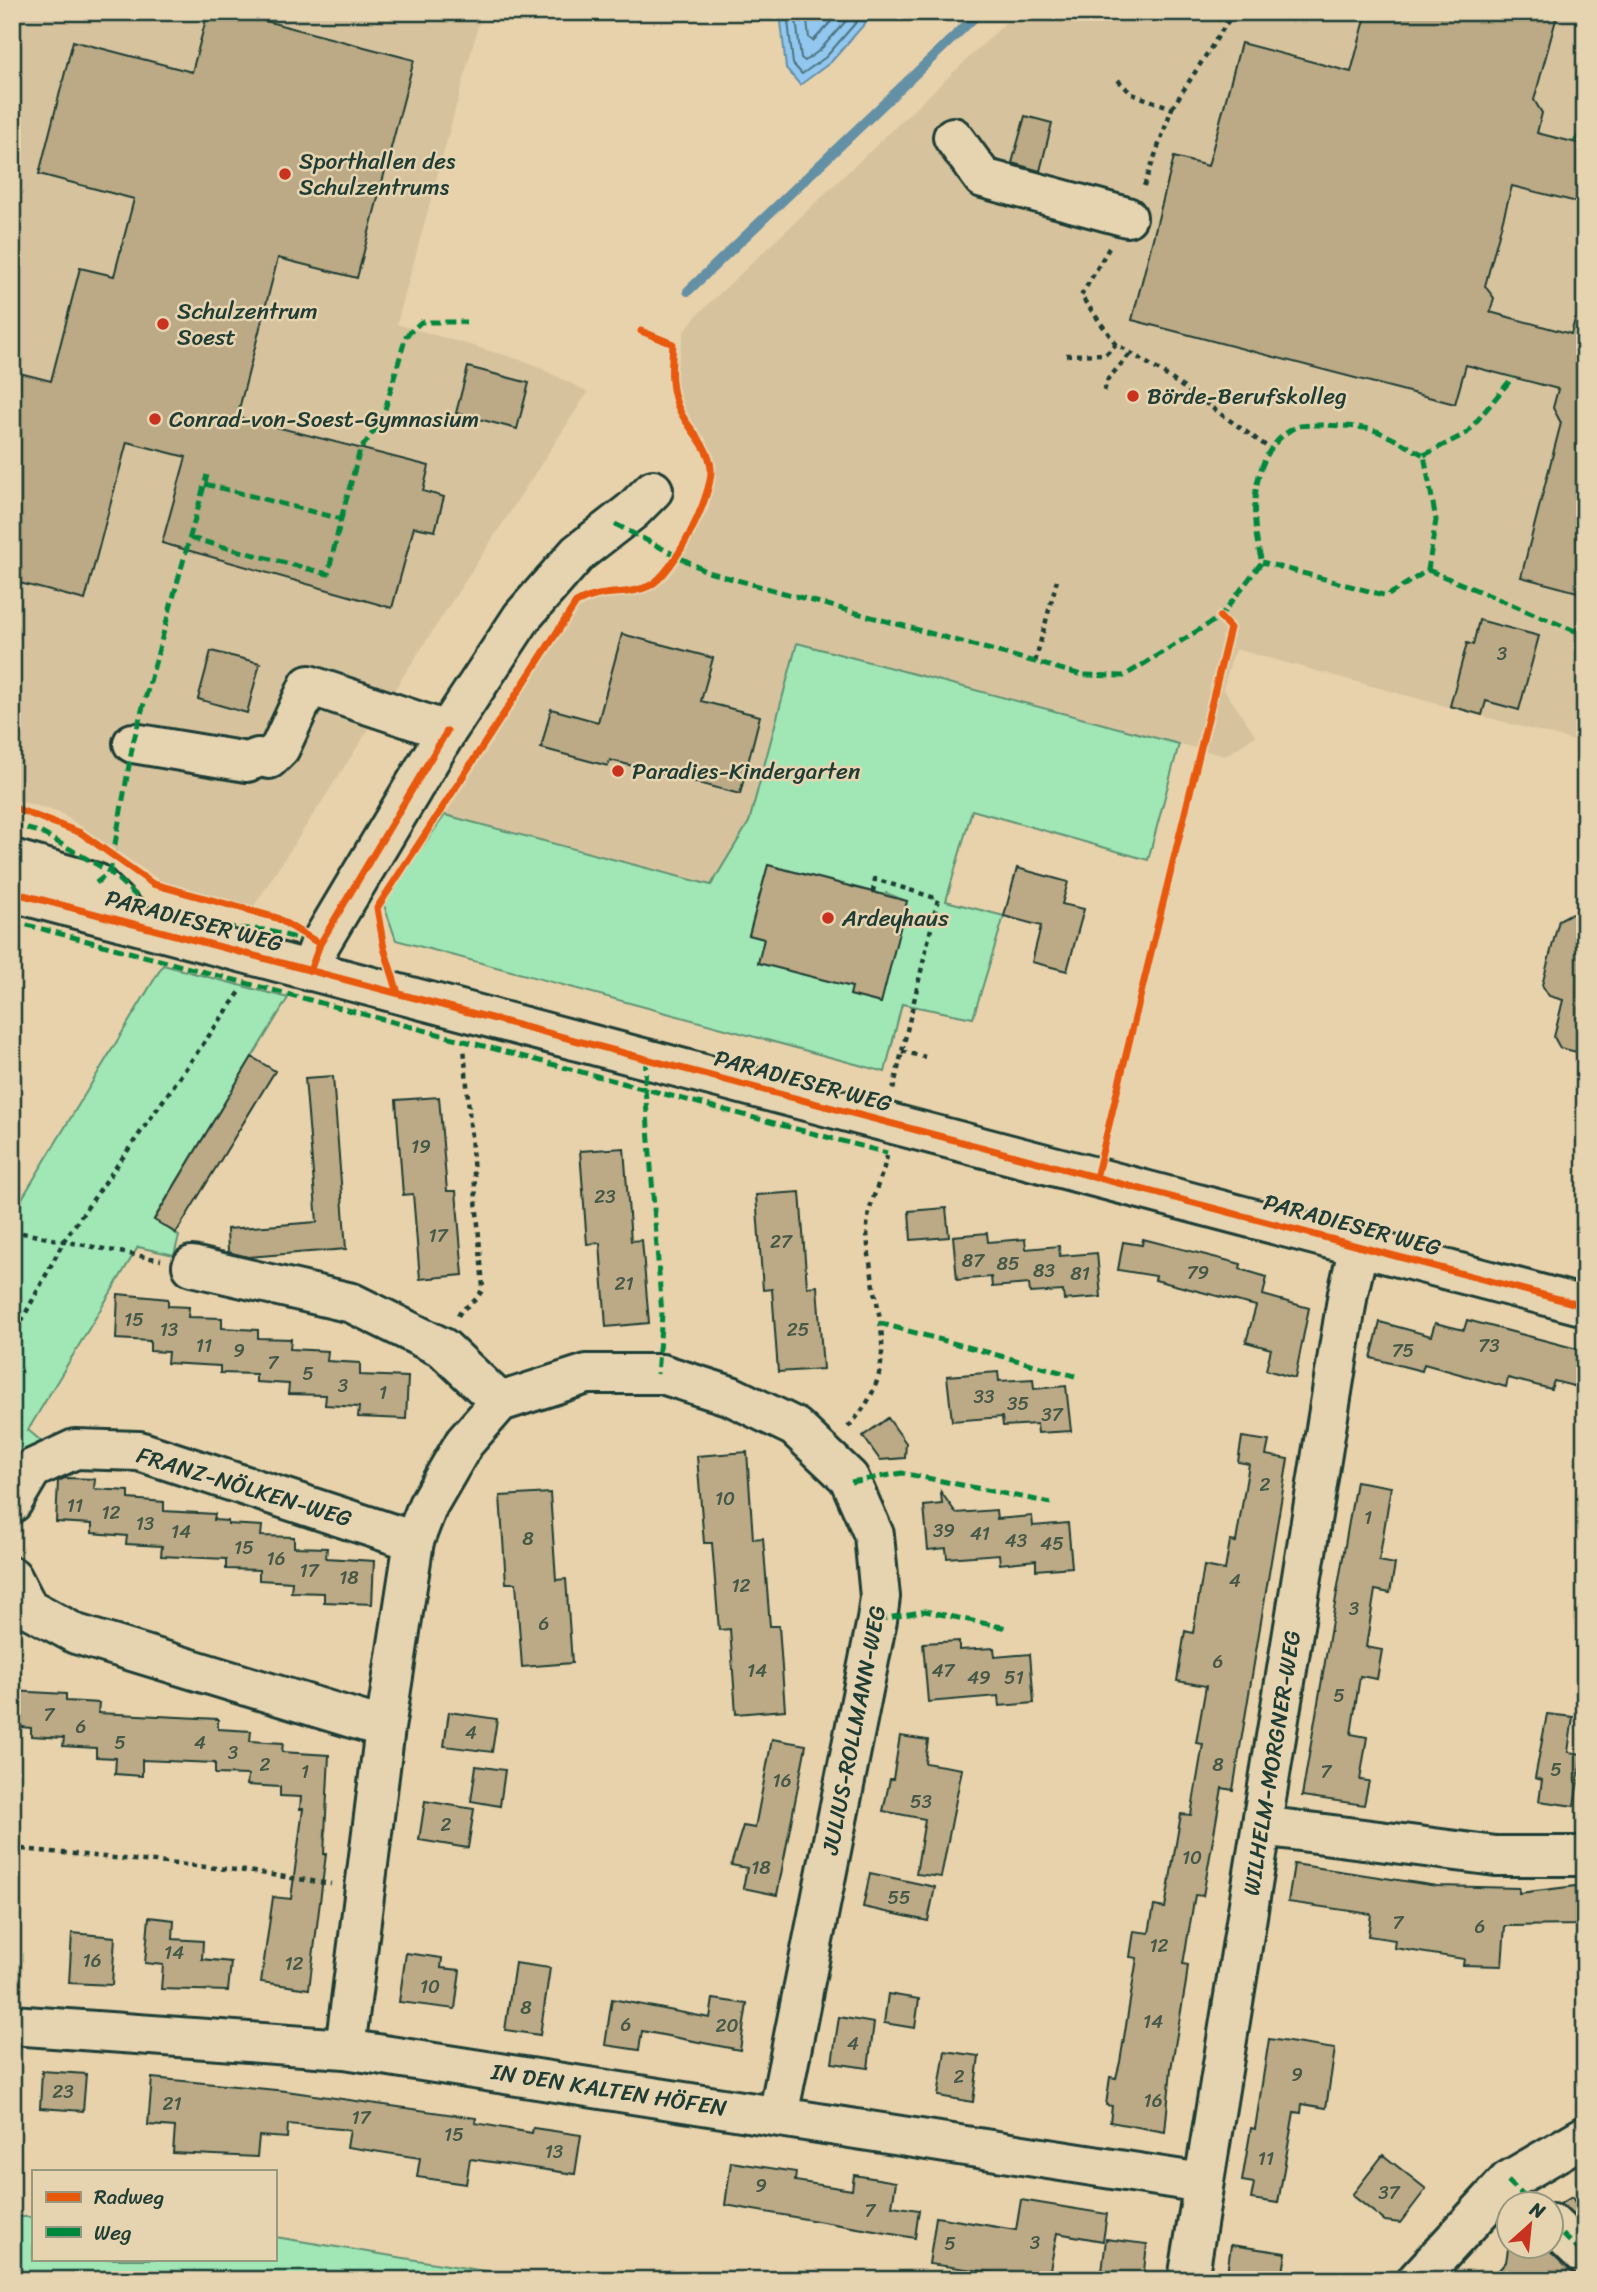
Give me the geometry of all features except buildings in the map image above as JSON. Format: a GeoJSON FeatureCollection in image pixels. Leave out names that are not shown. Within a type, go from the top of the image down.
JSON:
{"type":"FeatureCollection","features":[{"type":"Feature","properties":{"kind":"street"},"geometry":{"type":"LineString","coordinates":[[953,137],[983,178],[1127,217]]}},
{"type":"Feature","properties":{"kind":"street"},"geometry":{"type":"LineString","coordinates":[[310,971],[320,944],[447,731],[522,617],[578,553],[653,490]]}},
{"type":"Feature","properties":{"kind":"street"},"geometry":{"type":"LineString","coordinates":[[133,743],[247,762],[263,758],[280,748],[309,685],[447,731]]}},
{"type":"Feature","properties":{"kind":"street"},"geometry":{"type":"LineString","coordinates":[[12,859],[96,883],[139,925]]}},
{"type":"Feature","properties":{"kind":"street","name":"PARADIESER WEG"},"geometry":{"type":"LineString","coordinates":[[12,892],[1585,1306]]}},
{"type":"Feature","properties":{"kind":"street","name":"WILHELM-MORGNER-WEG"},"geometry":{"type":"LineString","coordinates":[[1188,2280],[1346,1306],[1359,1247]]}},
{"type":"Feature","properties":{"kind":"street"},"geometry":{"type":"LineString","coordinates":[[192,1266],[352,1303],[443,1348],[500,1402],[464,1443],[428,1505],[414,1541],[385,1728],[345,2049]]}},
{"type":"Feature","properties":{"kind":"street","name":"JULIUS-ROLLMANN-WEG"},"geometry":{"type":"LineString","coordinates":[[500,1402],[587,1374],[662,1374],[732,1396],[795,1427],[849,1478],[874,1535],[880,1597],[778,2116]]}},
{"type":"Feature","properties":{"kind":"street","name":"FRANZ-NÖLKEN-WEG"},"geometry":{"type":"LineString","coordinates":[[12,1503],[32,1469],[75,1449],[139,1451],[414,1541]]}},
{"type":"Feature","properties":{"kind":"street"},"geometry":{"type":"LineString","coordinates":[[12,1577],[29,1608],[76,1634],[385,1728]]}},
{"type":"Feature","properties":{"kind":"street"},"geometry":{"type":"LineString","coordinates":[[1262,1826],[1496,1856],[1585,1856]]}},
{"type":"Feature","properties":{"kind":"street","name":"IN DEN KALTEN HÖFEN"},"geometry":{"type":"LineString","coordinates":[[12,2025],[345,2049],[1202,2183]]}},
{"type":"Feature","properties":{"kind":"street"},"geometry":{"type":"LineString","coordinates":[[1523,2190],[1585,2136]]}},
{"type":"Feature","properties":{"kind":"street"},"geometry":{"type":"LineString","coordinates":[[1417,2280],[1496,2213]]}},
{"type":"Feature","properties":{"kind":"street"},"geometry":{"type":"LineString","coordinates":[[1566,2238],[1585,2256]]}},
{"type":"Feature","properties":{"kind":"path"},"geometry":{"type":"LineString","coordinates":[[1186,12],[1228,21],[1264,12]]}},
{"type":"Feature","properties":{"kind":"path"},"geometry":{"type":"LineString","coordinates":[[1172,108],[1228,21]]}},
{"type":"Feature","properties":{"kind":"path"},"geometry":{"type":"LineString","coordinates":[[1118,80],[1132,94],[1158,103]]}},
{"type":"Feature","properties":{"kind":"path"},"geometry":{"type":"LineString","coordinates":[[1066,355],[1106,354],[1116,344],[1160,371],[1269,448]]}},
{"type":"Feature","properties":{"kind":"path"},"geometry":{"type":"LineString","coordinates":[[1104,391],[1108,379],[1130,354]]}},
{"type":"Feature","properties":{"kind":"path"},"geometry":{"type":"LineString","coordinates":[[1035,662],[1057,580]]}},
{"type":"Feature","properties":{"kind":"path"},"geometry":{"type":"LineString","coordinates":[[823,1453],[866,1408],[880,1379],[883,1351],[867,1226],[890,1124],[902,1051],[938,899],[875,879],[873,892]]}},
{"type":"Feature","properties":{"kind":"path"},"geometry":{"type":"LineString","coordinates":[[12,1339],[65,1239],[241,992],[254,957]]}},
{"type":"Feature","properties":{"kind":"path"},"geometry":{"type":"LineString","coordinates":[[443,1348],[461,1311],[477,1302],[483,1288],[463,1051],[471,1012]]}},
{"type":"Feature","properties":{"kind":"path"},"geometry":{"type":"LineString","coordinates":[[902,1051],[925,1057]]}},
{"type":"Feature","properties":{"kind":"path"},"geometry":{"type":"LineString","coordinates":[[12,1231],[65,1239],[192,1266]]}},
{"type":"Feature","properties":{"kind":"path"},"geometry":{"type":"LineString","coordinates":[[12,1847],[247,1871],[365,1889]]}},
{"type":"Feature","properties":{"kind":"shaded area"},"geometry":{"type":"Polygon","coordinates":[[[12,12],[482,12],[397,324],[528,362],[588,392],[254,906],[162,882],[59,812],[12,799],[12,12]]]}},
{"type":"Feature","properties":{"kind":"shaded area","name":"Börde-Berufskolleg"},"geometry":{"type":"Polygon","coordinates":[[[1017,12],[1585,12],[1585,744],[1235,649],[1223,688],[1256,736],[1225,756],[798,644],[749,822],[711,885],[445,815],[575,610],[600,599],[624,597],[653,589],[671,573],[708,510],[715,477],[706,439],[686,415],[675,377],[684,331],[698,314],[1017,12]]]}},
{"type":"Feature","properties":{"kind":"green space"},"geometry":{"type":"Polygon","coordinates":[[[797,643],[1179,744],[1148,860],[972,810],[946,901],[1004,916],[973,1018],[902,1004],[885,1072],[396,940],[383,902],[445,815],[711,885],[749,822],[797,643]],[[768,865],[749,935],[764,939],[759,963],[852,987],[850,995],[880,1003],[907,901],[886,893],[885,895],[768,865]]]}},
{"type":"Feature","properties":{"kind":"green space"},"geometry":{"type":"Polygon","coordinates":[[[163,965],[288,998],[154,1219],[179,1236],[174,1255],[138,1247],[28,1430],[46,1445],[12,1476],[12,1215],[163,965]]]}},
{"type":"Feature","properties":{"kind":"green space"},"geometry":{"type":"Polygon","coordinates":[[[12,2217],[32,2217],[32,2260],[276,2260],[276,2237],[539,2280],[12,2280],[12,2217]]]}},
{"type":"Feature","properties":{"kind":"water"},"geometry":{"type":"Polygon","coordinates":[[[780,12],[875,12],[831,62],[800,85],[786,68],[780,12]]]}},
{"type":"Feature","properties":{"kind":"waterway"},"geometry":{"type":"LineString","coordinates":[[688,291],[980,12]]}},
{"type":"Feature","properties":{"kind":"marked path"},"geometry":{"type":"LineString","coordinates":[[1575,142],[1585,126]]}},
{"type":"Feature","properties":{"kind":"marked path"},"geometry":{"type":"LineString","coordinates":[[341,519],[360,450],[382,420],[406,336],[421,322],[466,322]]}},
{"type":"Feature","properties":{"kind":"marked path"},"geometry":{"type":"LineString","coordinates":[[1424,455],[1467,433],[1513,377]]}},
{"type":"Feature","properties":{"kind":"marked path"},"geometry":{"type":"LineString","coordinates":[[615,524],[708,572],[1082,675],[1124,676],[1220,617],[1262,562],[1255,526],[1256,487],[1269,452],[1281,438],[1301,426],[1359,427],[1380,433],[1424,455],[1436,520],[1428,570],[1387,596],[1262,562]]}},
{"type":"Feature","properties":{"kind":"marked path"},"geometry":{"type":"LineString","coordinates":[[96,883],[110,872],[133,743],[207,475]]}},
{"type":"Feature","properties":{"kind":"marked path"},"geometry":{"type":"LineString","coordinates":[[190,538],[328,574],[341,519],[205,484]]}},
{"type":"Feature","properties":{"kind":"marked path"},"geometry":{"type":"LineString","coordinates":[[1428,570],[1585,635]]}},
{"type":"Feature","properties":{"kind":"marked path"},"geometry":{"type":"LineString","coordinates":[[12,825],[40,832],[110,872],[145,904],[234,928],[265,930],[300,939]]}},
{"type":"Feature","properties":{"kind":"marked path"},"geometry":{"type":"LineString","coordinates":[[12,921],[887,1153]]}},
{"type":"Feature","properties":{"kind":"marked path"},"geometry":{"type":"LineString","coordinates":[[646,1058],[645,1087],[662,1315],[657,1374]]}},
{"type":"Feature","properties":{"kind":"marked path"},"geometry":{"type":"LineString","coordinates":[[879,1323],[1075,1376]]}},
{"type":"Feature","properties":{"kind":"marked path"},"geometry":{"type":"LineString","coordinates":[[851,1482],[902,1473],[1051,1503]]}},
{"type":"Feature","properties":{"kind":"marked path"},"geometry":{"type":"LineString","coordinates":[[877,1620],[925,1611],[1007,1628]]}},
{"type":"Feature","properties":{"kind":"marked path"},"geometry":{"type":"LineString","coordinates":[[1508,2181],[1517,2190]]}},
{"type":"Feature","properties":{"kind":"marked path"},"geometry":{"type":"LineString","coordinates":[[1566,2238],[1585,2256]]}},
{"type":"Feature","properties":{"kind":"cycle path"},"geometry":{"type":"LineString","coordinates":[[398,993],[384,948],[377,908],[576,603],[586,598],[640,589],[659,579],[690,534],[705,497],[710,482],[710,461],[681,413],[674,396],[671,370],[673,344],[641,331]]}},
{"type":"Feature","properties":{"kind":"cycle path"},"geometry":{"type":"LineString","coordinates":[[1096,1178],[1230,628],[1220,617]]}},
{"type":"Feature","properties":{"kind":"cycle path"},"geometry":{"type":"LineString","coordinates":[[310,971],[320,944],[447,731]]}},
{"type":"Feature","properties":{"kind":"cycle path"},"geometry":{"type":"LineString","coordinates":[[12,807],[81,833],[153,884],[277,918],[320,944]]}},
{"type":"Feature","properties":{"kind":"cycle path"},"geometry":{"type":"LineString","coordinates":[[12,892],[1585,1306]]}},
{"type":"Feature","properties":{"kind":"place","name":"Sporthallen des Schulzentrums"},"geometry":{"type":"Point","coordinates":[285,174]}},
{"type":"Feature","properties":{"kind":"place","name":"Schulzentrum Soest"},"geometry":{"type":"Point","coordinates":[163,324]}},
{"type":"Feature","properties":{"kind":"place","name":"Börde-Berufskolleg"},"geometry":{"type":"Point","coordinates":[1133,396]}},
{"type":"Feature","properties":{"kind":"place","name":"Conrad-von-Soest-Gymnasium"},"geometry":{"type":"Point","coordinates":[155,419]}},
{"type":"Feature","properties":{"kind":"place","name":"Paradies-Kindergarten"},"geometry":{"type":"Point","coordinates":[618,771]}},
{"type":"Feature","properties":{"kind":"place","name":"Ardeyhaus"},"geometry":{"type":"Point","coordinates":[828,918]}}]}
